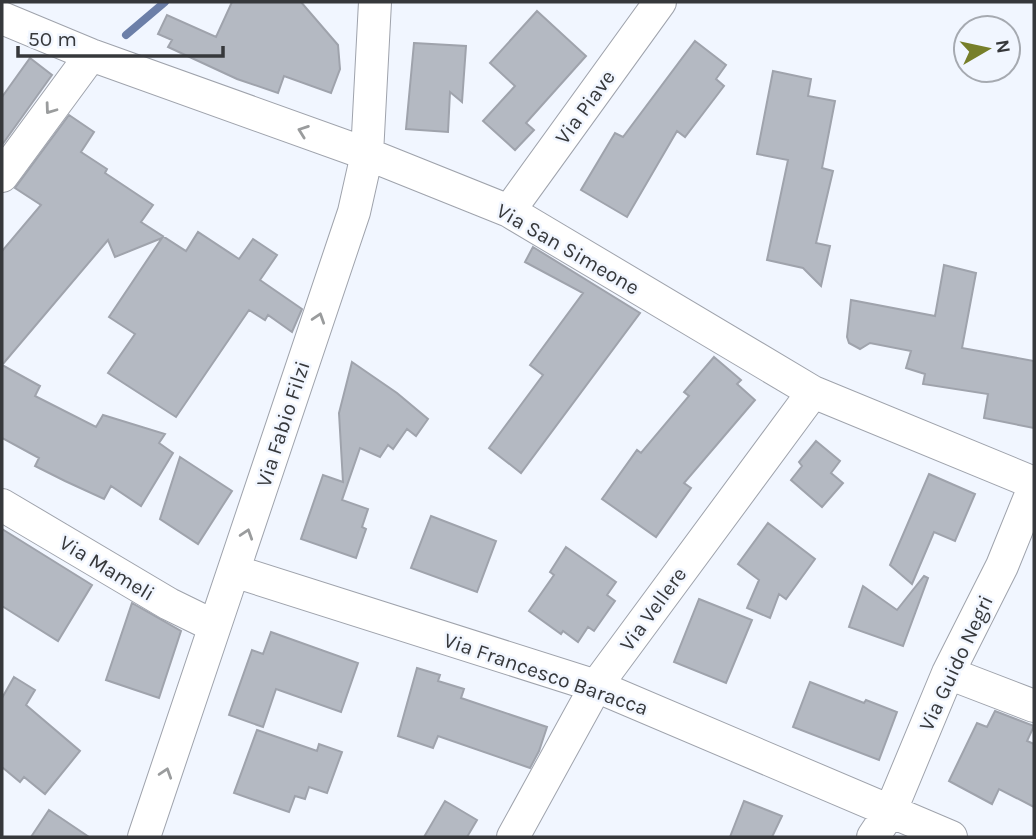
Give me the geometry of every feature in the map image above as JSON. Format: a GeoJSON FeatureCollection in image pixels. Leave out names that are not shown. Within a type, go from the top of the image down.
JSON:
{"type":"FeatureCollection","features":[{"type":"Feature","properties":{"kind":"street","name":"Via Fabio Filzi"},"geometry":{"type":"LineString","coordinates":[[144,837],[354,212],[367,154],[376,2]]}},
{"type":"Feature","properties":{"kind":"street","name":"Via Piave"},"geometry":{"type":"LineString","coordinates":[[509,211],[660,2]]}},
{"type":"Feature","properties":{"kind":"street","name":"Via San Simeone"},"geometry":{"type":"LineString","coordinates":[[4,16],[91,55],[367,154],[509,211],[813,392],[1034,485]]}},
{"type":"Feature","properties":{"kind":"street"},"geometry":{"type":"LineString","coordinates":[[2,176],[91,55]]}},
{"type":"Feature","properties":{"kind":"street","name":"Via Vellere"},"geometry":{"type":"LineString","coordinates":[[513,837],[596,686],[813,392]]}},
{"type":"Feature","properties":{"kind":"street","name":"Via Guido Negri"},"geometry":{"type":"LineString","coordinates":[[873,837],[891,810],[948,673],[1002,566],[1034,485]]}},
{"type":"Feature","properties":{"kind":"street","name":"Via Mameli"},"geometry":{"type":"LineString","coordinates":[[2,505],[169,604],[214,626]]}},
{"type":"Feature","properties":{"kind":"street","name":"Via Francesco Baracca"},"geometry":{"type":"LineString","coordinates":[[234,570],[596,686],[951,837]]}},
{"type":"Feature","properties":{"kind":"street"},"geometry":{"type":"LineString","coordinates":[[948,673],[1034,706]]}},
{"type":"Feature","properties":{"kind":"building"},"geometry":{"type":"Polygon","coordinates":[[[232,2],[301,2],[338,45],[340,69],[331,93],[284,76],[278,93],[237,79],[168,47],[172,40],[158,34],[167,15],[216,37],[232,2]]]}},
{"type":"Feature","properties":{"kind":"building"},"geometry":{"type":"Polygon","coordinates":[[[537,11],[586,56],[526,123],[534,130],[515,150],[483,121],[515,86],[490,63],[537,11]]]}},
{"type":"Feature","properties":{"kind":"building"},"geometry":{"type":"Polygon","coordinates":[[[695,41],[726,65],[716,79],[724,86],[685,137],[677,131],[627,217],[581,190],[615,133],[623,137],[695,41]]]}},
{"type":"Feature","properties":{"kind":"building"},"geometry":{"type":"Polygon","coordinates":[[[414,43],[466,46],[462,102],[450,92],[448,132],[406,129],[414,43]]]}},
{"type":"Feature","properties":{"kind":"building"},"geometry":{"type":"Polygon","coordinates":[[[30,58],[52,75],[2,145],[2,97],[30,58]]]}},
{"type":"Feature","properties":{"kind":"building"},"geometry":{"type":"Polygon","coordinates":[[[773,71],[811,79],[808,96],[835,101],[822,168],[833,171],[816,243],[830,246],[821,286],[803,268],[767,260],[788,160],[757,154],[773,71]]]}},
{"type":"Feature","properties":{"kind":"building"},"geometry":{"type":"Polygon","coordinates":[[[69,115],[94,132],[81,152],[107,169],[105,173],[153,205],[141,222],[186,251],[198,232],[239,259],[253,239],[277,255],[260,280],[302,309],[292,332],[268,315],[265,320],[249,310],[176,417],[108,373],[135,334],[109,317],[162,238],[115,257],[108,240],[2,365],[2,251],[41,205],[15,188],[69,115]]]}},
{"type":"Feature","properties":{"kind":"building"},"geometry":{"type":"Polygon","coordinates":[[[533,247],[640,313],[521,473],[489,448],[543,375],[530,365],[583,293],[525,262],[533,247]]]}},
{"type":"Feature","properties":{"kind":"building"},"geometry":{"type":"Polygon","coordinates":[[[944,265],[976,273],[962,348],[1034,361],[1034,428],[984,418],[988,394],[923,384],[925,374],[906,368],[911,351],[870,343],[860,349],[849,343],[847,337],[851,300],[935,316],[944,265]]]}},
{"type":"Feature","properties":{"kind":"building"},"geometry":{"type":"Polygon","coordinates":[[[714,357],[741,380],[737,384],[755,400],[684,483],[691,488],[656,537],[602,499],[637,450],[641,453],[689,396],[684,392],[714,357]]]}},
{"type":"Feature","properties":{"kind":"building"},"geometry":{"type":"Polygon","coordinates":[[[352,362],[397,393],[428,419],[416,436],[407,429],[393,449],[388,445],[380,457],[360,448],[342,500],[368,509],[362,527],[366,529],[356,558],[301,539],[323,475],[343,482],[339,413],[352,362]]]}},
{"type":"Feature","properties":{"kind":"building"},"geometry":{"type":"Polygon","coordinates":[[[2,365],[40,386],[35,396],[96,427],[103,415],[165,434],[159,443],[173,453],[141,506],[111,486],[104,499],[65,481],[35,466],[39,458],[2,438],[2,365]]]}},
{"type":"Feature","properties":{"kind":"building"},"geometry":{"type":"Polygon","coordinates":[[[816,441],[840,461],[831,473],[843,483],[822,507],[791,480],[802,466],[799,462],[816,441]]]}},
{"type":"Feature","properties":{"kind":"building"},"geometry":{"type":"Polygon","coordinates":[[[180,457],[232,491],[198,544],[160,519],[180,457]]]}},
{"type":"Feature","properties":{"kind":"building"},"geometry":{"type":"Polygon","coordinates":[[[929,474],[975,494],[955,541],[934,532],[912,584],[890,565],[929,474]]]}},
{"type":"Feature","properties":{"kind":"building"},"geometry":{"type":"Polygon","coordinates":[[[431,516],[496,541],[477,592],[411,568],[431,516]]]}},
{"type":"Feature","properties":{"kind":"building"},"geometry":{"type":"Polygon","coordinates":[[[768,523],[815,559],[786,599],[779,594],[770,618],[747,608],[759,580],[738,564],[768,523]]]}},
{"type":"Feature","properties":{"kind":"building"},"geometry":{"type":"Polygon","coordinates":[[[2,529],[92,585],[58,641],[2,606],[2,529]]]}},
{"type":"Feature","properties":{"kind":"building"},"geometry":{"type":"Polygon","coordinates":[[[566,547],[616,582],[607,595],[615,601],[594,631],[588,627],[578,642],[563,631],[561,634],[529,611],[554,575],[550,572],[566,547]]]}},
{"type":"Feature","properties":{"kind":"building"},"geometry":{"type":"Polygon","coordinates":[[[924,576],[928,578],[903,646],[849,627],[863,586],[897,610],[924,576]]]}},
{"type":"Feature","properties":{"kind":"building"},"geometry":{"type":"Polygon","coordinates":[[[699,599],[752,620],[726,683],[674,662],[699,599]]]}},
{"type":"Feature","properties":{"kind":"building"},"geometry":{"type":"Polygon","coordinates":[[[132,603],[181,631],[159,698],[106,680],[132,603]]]}},
{"type":"Feature","properties":{"kind":"building"},"geometry":{"type":"Polygon","coordinates":[[[271,632],[358,663],[341,712],[276,689],[263,727],[229,715],[252,650],[263,654],[271,632]]]}},
{"type":"Feature","properties":{"kind":"building"},"geometry":{"type":"Polygon","coordinates":[[[417,668],[440,675],[438,681],[464,689],[461,698],[547,727],[530,768],[438,736],[433,748],[398,736],[417,668]]]}},
{"type":"Feature","properties":{"kind":"building"},"geometry":{"type":"Polygon","coordinates":[[[14,677],[35,690],[26,705],[80,751],[45,794],[24,777],[20,782],[2,767],[2,698],[14,677]]]}},
{"type":"Feature","properties":{"kind":"building"},"geometry":{"type":"Polygon","coordinates":[[[810,682],[864,703],[866,700],[897,712],[879,760],[793,727],[810,682]]]}},
{"type":"Feature","properties":{"kind":"building"},"geometry":{"type":"Polygon","coordinates":[[[995,711],[1034,726],[1027,741],[1034,744],[1034,807],[999,789],[992,804],[949,781],[977,723],[987,727],[995,711]]]}},
{"type":"Feature","properties":{"kind":"building"},"geometry":{"type":"Polygon","coordinates":[[[257,730],[317,751],[319,744],[342,752],[327,793],[309,787],[305,799],[295,796],[289,812],[234,793],[257,730]]]}},
{"type":"Feature","properties":{"kind":"building"},"geometry":{"type":"Polygon","coordinates":[[[445,801],[477,820],[467,837],[424,837],[445,801]]]}},
{"type":"Feature","properties":{"kind":"building"},"geometry":{"type":"Polygon","coordinates":[[[744,801],[782,816],[772,837],[730,837],[744,801]]]}},
{"type":"Feature","properties":{"kind":"building"},"geometry":{"type":"Polygon","coordinates":[[[49,810],[89,837],[31,837],[49,810]]]}},
{"type":"Feature","properties":{"kind":"waterway"},"geometry":{"type":"LineString","coordinates":[[126,35],[165,2]]}}]}
